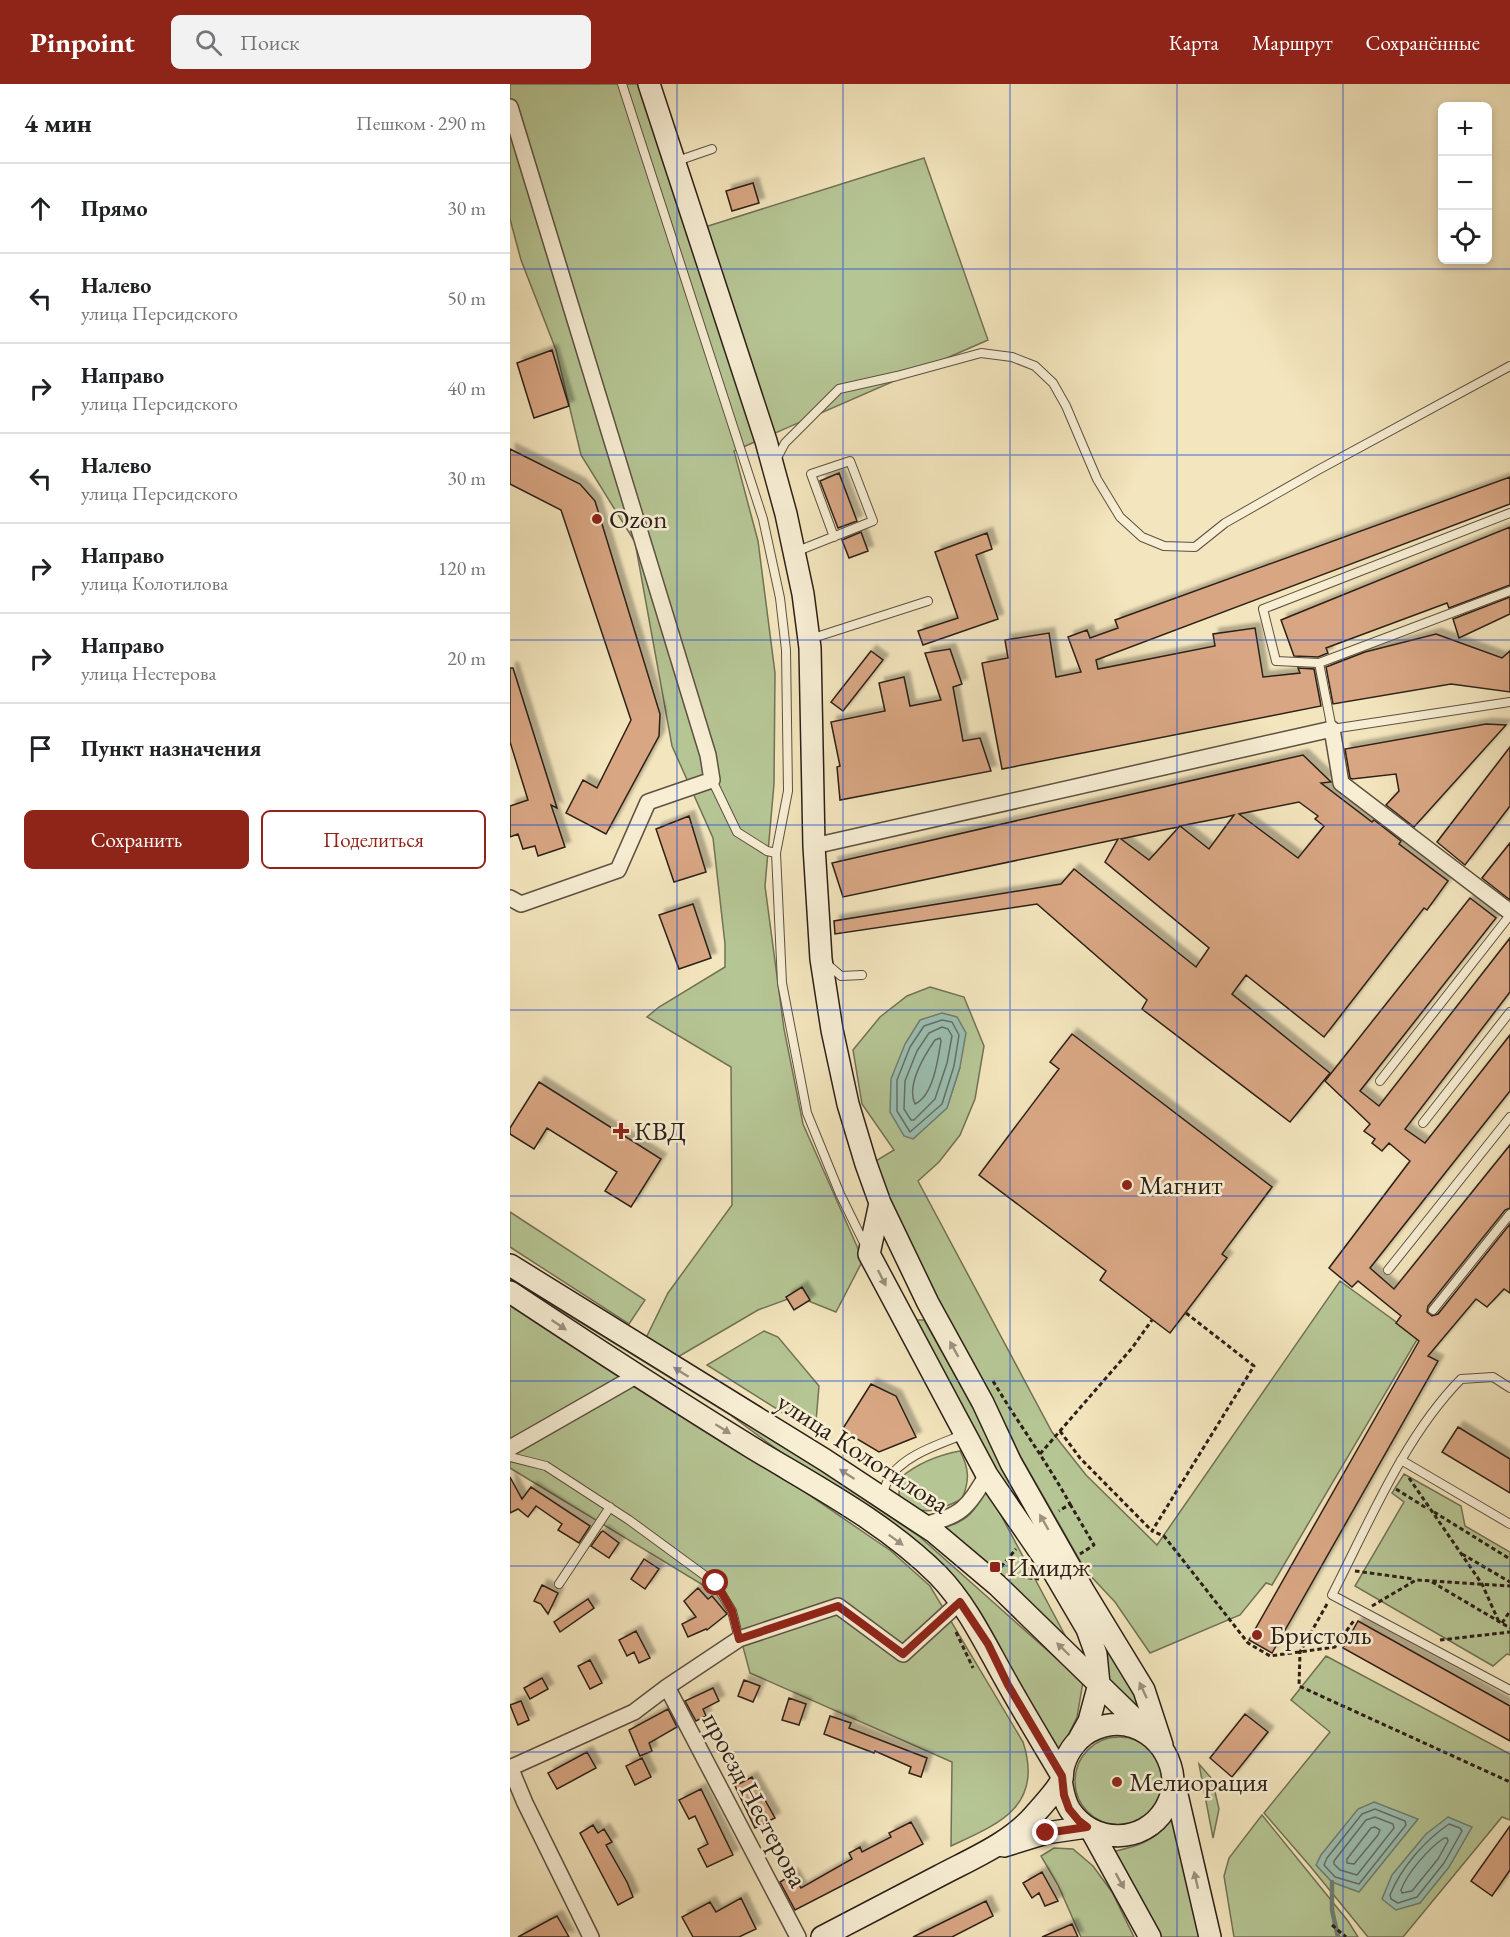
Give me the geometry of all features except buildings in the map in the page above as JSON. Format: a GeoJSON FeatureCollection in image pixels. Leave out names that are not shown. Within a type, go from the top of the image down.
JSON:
{"type":"FeatureCollection","features":[{"type":"Feature","properties":{"kind":"main road"},"geometry":{"type":"LineString","coordinates":[[649,84],[743,367],[773,466],[794,552],[809,639],[814,846],[821,959],[832,1030],[848,1104],[880,1203],[928,1303],[983,1403],[1011,1463],[1083,1590],[1144,1690],[1156,1740]]}},
{"type":"Feature","properties":{"kind":"main road"},"geometry":{"type":"LineString","coordinates":[[822,1937],[844,1932],[1017,1832],[1033,1817],[1062,1778],[1069,1752],[1089,1721],[1099,1684],[1096,1654],[1087,1629],[1053,1571],[987,1474],[869,1254],[880,1203]]}},
{"type":"Feature","properties":{"kind":"main road","name":"улица Колотилова"},"geometry":{"type":"LineString","coordinates":[[510,1265],[825,1460],[923,1525],[997,1585],[1156,1740],[1171,1763],[1210,1937]]}},
{"type":"Feature","properties":{"kind":"main road","name":"улица Колотилова"},"geometry":{"type":"LineString","coordinates":[[510,1292],[636,1376],[879,1527],[913,1552],[939,1576],[960,1602],[988,1644],[1008,1685],[1062,1778],[1069,1809],[1079,1821],[1089,1828],[1150,1937]]}},
{"type":"Feature","properties":{"kind":"main road"},"geometry":{"type":"LineString","coordinates":[[1078,1740],[1095,1729],[1113,1724],[1132,1726],[1156,1740]]}},
{"type":"Feature","properties":{"kind":"main road"},"geometry":{"type":"LineString","coordinates":[[983,1853],[1046,1833],[1089,1828],[1109,1836],[1128,1836],[1146,1829],[1160,1817],[1170,1801],[1174,1782]]}},
{"type":"Feature","properties":{"kind":"street"},"geometry":{"type":"LineString","coordinates":[[510,107],[708,755],[712,780],[648,802],[618,870],[521,904],[510,898]]}},
{"type":"Feature","properties":{"kind":"street"},"geometry":{"type":"LineString","coordinates":[[814,846],[1332,729],[1341,783],[1510,913]]}},
{"type":"Feature","properties":{"kind":"street"},"geometry":{"type":"LineString","coordinates":[[510,1448],[636,1376]]}},
{"type":"Feature","properties":{"kind":"street"},"geometry":{"type":"LineString","coordinates":[[923,1525],[947,1519],[964,1509],[987,1474]]}},
{"type":"Feature","properties":{"kind":"street"},"geometry":{"type":"LineString","coordinates":[[591,1937],[510,1768],[634,1712],[739,1639],[838,1606],[903,1654],[960,1602]]}},
{"type":"Feature","properties":{"kind":"street","name":"проезд Нестерова"},"geometry":{"type":"LineString","coordinates":[[667,1687],[798,1937]]}},
{"type":"Feature","properties":{"kind":"lane"},"geometry":{"type":"LineString","coordinates":[[622,84],[763,519],[780,598],[786,650],[788,791],[776,853],[782,983],[807,1113],[840,1194],[869,1254]]}},
{"type":"Feature","properties":{"kind":"lane"},"geometry":{"type":"LineString","coordinates":[[675,161],[712,149]]}},
{"type":"Feature","properties":{"kind":"lane"},"geometry":{"type":"LineString","coordinates":[[773,466],[785,443],[839,389],[981,353],[1012,357],[1035,366],[1053,383],[1066,406],[1097,479],[1120,517],[1142,537],[1164,546],[1195,547],[1225,523],[1297,481],[1510,366]]}},
{"type":"Feature","properties":{"kind":"lane"},"geometry":{"type":"LineString","coordinates":[[794,552],[834,537],[873,521],[850,461],[811,474],[834,537]]}},
{"type":"Feature","properties":{"kind":"lane"},"geometry":{"type":"LineString","coordinates":[[1510,513],[1263,609],[1276,661],[1319,663],[1510,591]]}},
{"type":"Feature","properties":{"kind":"lane"},"geometry":{"type":"LineString","coordinates":[[809,639],[928,601]]}},
{"type":"Feature","properties":{"kind":"lane"},"geometry":{"type":"LineString","coordinates":[[1319,663],[1332,729],[1510,702]]}},
{"type":"Feature","properties":{"kind":"lane"},"geometry":{"type":"LineString","coordinates":[[712,780],[737,832],[776,853]]}},
{"type":"Feature","properties":{"kind":"lane"},"geometry":{"type":"LineString","coordinates":[[1380,1081],[1510,913]]}},
{"type":"Feature","properties":{"kind":"lane"},"geometry":{"type":"LineString","coordinates":[[821,959],[841,976],[862,975]]}},
{"type":"Feature","properties":{"kind":"lane"},"geometry":{"type":"LineString","coordinates":[[1423,1123],[1510,1012]]}},
{"type":"Feature","properties":{"kind":"lane"},"geometry":{"type":"LineString","coordinates":[[1388,1270],[1510,1117]]}},
{"type":"Feature","properties":{"kind":"lane"},"geometry":{"type":"LineString","coordinates":[[1433,1310],[1510,1214]]}},
{"type":"Feature","properties":{"kind":"lane"},"geometry":{"type":"LineString","coordinates":[[1510,1388],[1493,1377],[1461,1379],[1442,1398],[1400,1462],[1332,1595],[1510,1690]]}},
{"type":"Feature","properties":{"kind":"lane"},"geometry":{"type":"LineString","coordinates":[[882,1498],[887,1482],[896,1470],[919,1453],[965,1434]]}},
{"type":"Feature","properties":{"kind":"lane"},"geometry":{"type":"LineString","coordinates":[[510,1458],[546,1466],[610,1507],[716,1583],[732,1611],[739,1639]]}},
{"type":"Feature","properties":{"kind":"lane"},"geometry":{"type":"LineString","coordinates":[[1400,1462],[1510,1524]]}},
{"type":"Feature","properties":{"kind":"lane"},"geometry":{"type":"LineString","coordinates":[[559,1584],[610,1507]]}},
{"type":"Feature","properties":{"kind":"path"},"geometry":{"type":"LineString","coordinates":[[1152,1531],[1254,1366],[1186,1313]]}},
{"type":"Feature","properties":{"kind":"path"},"geometry":{"type":"LineString","coordinates":[[1040,1454],[1132,1347],[1152,1320]]}},
{"type":"Feature","properties":{"kind":"path"},"geometry":{"type":"LineString","coordinates":[[1060,1431],[1080,1458],[1152,1531],[1164,1536],[1237,1630]]}},
{"type":"Feature","properties":{"kind":"path"},"geometry":{"type":"LineString","coordinates":[[1400,1462],[1482,1584],[1501,1623]]}},
{"type":"Feature","properties":{"kind":"path"},"geometry":{"type":"LineString","coordinates":[[1389,1484],[1510,1559]]}},
{"type":"Feature","properties":{"kind":"path"},"geometry":{"type":"LineString","coordinates":[[1460,1553],[1510,1582]]}},
{"type":"Feature","properties":{"kind":"path"},"geometry":{"type":"LineString","coordinates":[[1345,1570],[1416,1580]]}},
{"type":"Feature","properties":{"kind":"path"},"geometry":{"type":"LineString","coordinates":[[1430,1580],[1510,1630]]}},
{"type":"Feature","properties":{"kind":"path"},"geometry":{"type":"LineString","coordinates":[[1332,1595],[1300,1652],[1299,1686],[1510,1782]]}},
{"type":"Feature","properties":{"kind":"path"},"geometry":{"type":"LineString","coordinates":[[1501,1623],[1510,1611]]}},
{"type":"Feature","properties":{"kind":"path"},"geometry":{"type":"LineString","coordinates":[[1424,1644],[1510,1630]]}},
{"type":"Feature","properties":{"kind":"path"},"geometry":{"type":"LineString","coordinates":[[1332,1925],[1346,1937]]}},
{"type":"Feature","properties":{"kind":"green space"},"geometry":{"type":"Polygon","coordinates":[[[510,84],[659,84],[705,227],[924,158],[988,340],[734,451],[758,541],[775,673],[774,784],[765,886],[784,1029],[803,1124],[863,1260],[836,1312],[796,1296],[758,1310],[676,1358],[646,1338],[668,1293],[732,1205],[731,1067],[647,1017],[659,1007],[725,967],[725,944],[713,838],[672,746],[635,542],[581,455],[556,350],[521,260],[510,219],[510,84]]]}},
{"type":"Feature","properties":{"kind":"green space"},"geometry":{"type":"Polygon","coordinates":[[[930,987],[964,997],[984,1046],[975,1099],[960,1135],[939,1162],[918,1181],[1052,1432],[1086,1475],[1157,1545],[1340,1281],[1418,1338],[1272,1585],[1266,1583],[1240,1615],[1150,1653],[1115,1602],[1086,1571],[978,1382],[884,1194],[874,1162],[894,1150],[862,1104],[853,1050],[880,1017],[907,996],[930,987]],[[960,1067],[913,1139],[947,1107],[960,1067]]]}},
{"type":"Feature","properties":{"kind":"green space"},"geometry":{"type":"Polygon","coordinates":[[[510,1212],[645,1300],[629,1324],[510,1247],[510,1212]]]}},
{"type":"Feature","properties":{"kind":"green space"},"geometry":{"type":"Polygon","coordinates":[[[510,1270],[765,1429],[920,1537],[1083,1682],[1077,1717],[1056,1760],[965,1597],[832,1490],[729,1414],[510,1279],[510,1270]]]}},
{"type":"Feature","properties":{"kind":"green space"},"geometry":{"type":"Polygon","coordinates":[[[510,1304],[777,1473],[891,1551],[930,1586],[1023,1742],[1028,1764],[1027,1782],[1022,1797],[1013,1810],[985,1829],[951,1846],[952,1762],[750,1673],[731,1602],[510,1468],[510,1304]]]}},
{"type":"Feature","properties":{"kind":"green space"},"geometry":{"type":"Polygon","coordinates":[[[915,1320],[924,1320],[1145,1715],[1102,1675],[915,1320]]]}},
{"type":"Feature","properties":{"kind":"green space"},"geometry":{"type":"Polygon","coordinates":[[[764,1331],[778,1337],[819,1386],[815,1433],[707,1365],[764,1331]]]}},
{"type":"Feature","properties":{"kind":"green space"},"geometry":{"type":"Polygon","coordinates":[[[960,1451],[967,1474],[962,1499],[947,1506],[926,1511],[903,1503],[899,1494],[900,1478],[928,1460],[960,1451]]]}},
{"type":"Feature","properties":{"kind":"green space"},"geometry":{"type":"Polygon","coordinates":[[[1404,1474],[1461,1506],[1465,1526],[1510,1552],[1510,1655],[1507,1654],[1493,1666],[1355,1586],[1404,1502],[1392,1493],[1404,1474]]]}},
{"type":"Feature","properties":{"kind":"green space"},"geometry":{"type":"Polygon","coordinates":[[[987,1489],[1067,1639],[943,1528],[959,1522],[970,1514],[987,1489]]]}},
{"type":"Feature","properties":{"kind":"green space"},"geometry":{"type":"Polygon","coordinates":[[[1326,1656],[1510,1754],[1510,1820],[1502,1817],[1403,1937],[1368,1937],[1264,1813],[1330,1732],[1291,1700],[1326,1656]]]}},
{"type":"Feature","properties":{"kind":"green space"},"geometry":{"type":"Polygon","coordinates":[[[1119,1737],[1136,1740],[1150,1750],[1160,1764],[1163,1781],[1160,1798],[1150,1812],[1136,1822],[1119,1825],[1102,1822],[1088,1812],[1078,1798],[1075,1781],[1078,1764],[1088,1750],[1102,1740],[1119,1737]]]}},
{"type":"Feature","properties":{"kind":"green space"},"geometry":{"type":"Polygon","coordinates":[[[1199,1764],[1212,1779],[1219,1809],[1213,1838],[1199,1764]]]}},
{"type":"Feature","properties":{"kind":"green space"},"geometry":{"type":"Polygon","coordinates":[[[1262,1815],[1348,1921],[1358,1937],[1234,1937],[1224,1876],[1229,1858],[1262,1815]]]}},
{"type":"Feature","properties":{"kind":"green space"},"geometry":{"type":"Polygon","coordinates":[[[1172,1817],[1202,1937],[1158,1937],[1112,1852],[1153,1837],[1172,1817]]]}},
{"type":"Feature","properties":{"kind":"green space"},"geometry":{"type":"Polygon","coordinates":[[[1054,1848],[1073,1849],[1093,1866],[1112,1892],[1134,1937],[1081,1937],[1058,1885],[1041,1856],[1054,1848]]]}},
{"type":"Feature","properties":{"kind":"water"},"geometry":{"type":"Polygon","coordinates":[[[942,1013],[957,1017],[966,1033],[960,1067],[947,1108],[913,1139],[904,1136],[890,1112],[891,1079],[905,1044],[920,1020],[942,1013]]]}},
{"type":"Feature","properties":{"kind":"water"},"geometry":{"type":"Polygon","coordinates":[[[1374,1802],[1418,1819],[1359,1892],[1332,1882],[1316,1865],[1321,1855],[1358,1809],[1374,1802]]]}},
{"type":"Feature","properties":{"kind":"water"},"geometry":{"type":"Polygon","coordinates":[[[1448,1817],[1472,1827],[1449,1867],[1420,1903],[1396,1910],[1382,1899],[1392,1875],[1426,1834],[1448,1817]]]}},
{"type":"Feature","properties":{"kind":"waterway"},"geometry":{"type":"LineString","coordinates":[[1332,1882],[1332,1910],[1338,1937]]}},
{"type":"Feature","properties":{"kind":"place","name":"Ozon"},"geometry":{"type":"Point","coordinates":[597,519]}},
{"type":"Feature","properties":{"kind":"place","name":"КВД"},"geometry":{"type":"Point","coordinates":[621,1131]}},
{"type":"Feature","properties":{"kind":"place","name":"Магнит"},"geometry":{"type":"Point","coordinates":[1127,1185]}},
{"type":"Feature","properties":{"kind":"place","name":"Имидж"},"geometry":{"type":"Point","coordinates":[995,1567]}},
{"type":"Feature","properties":{"kind":"place","name":"Бристоль"},"geometry":{"type":"Point","coordinates":[1257,1635]}},
{"type":"Feature","properties":{"kind":"place","name":"Мелиорация"},"geometry":{"type":"Point","coordinates":[1117,1782]}},
{"type":"Feature","properties":{"kind":"route"},"geometry":{"type":"LineString","coordinates":[[716,1583],[732,1611],[739,1639],[838,1606],[903,1654],[960,1602],[988,1644],[1008,1685],[1062,1776],[1064,1795],[1069,1809],[1087,1827],[1046,1833]]}}]}
